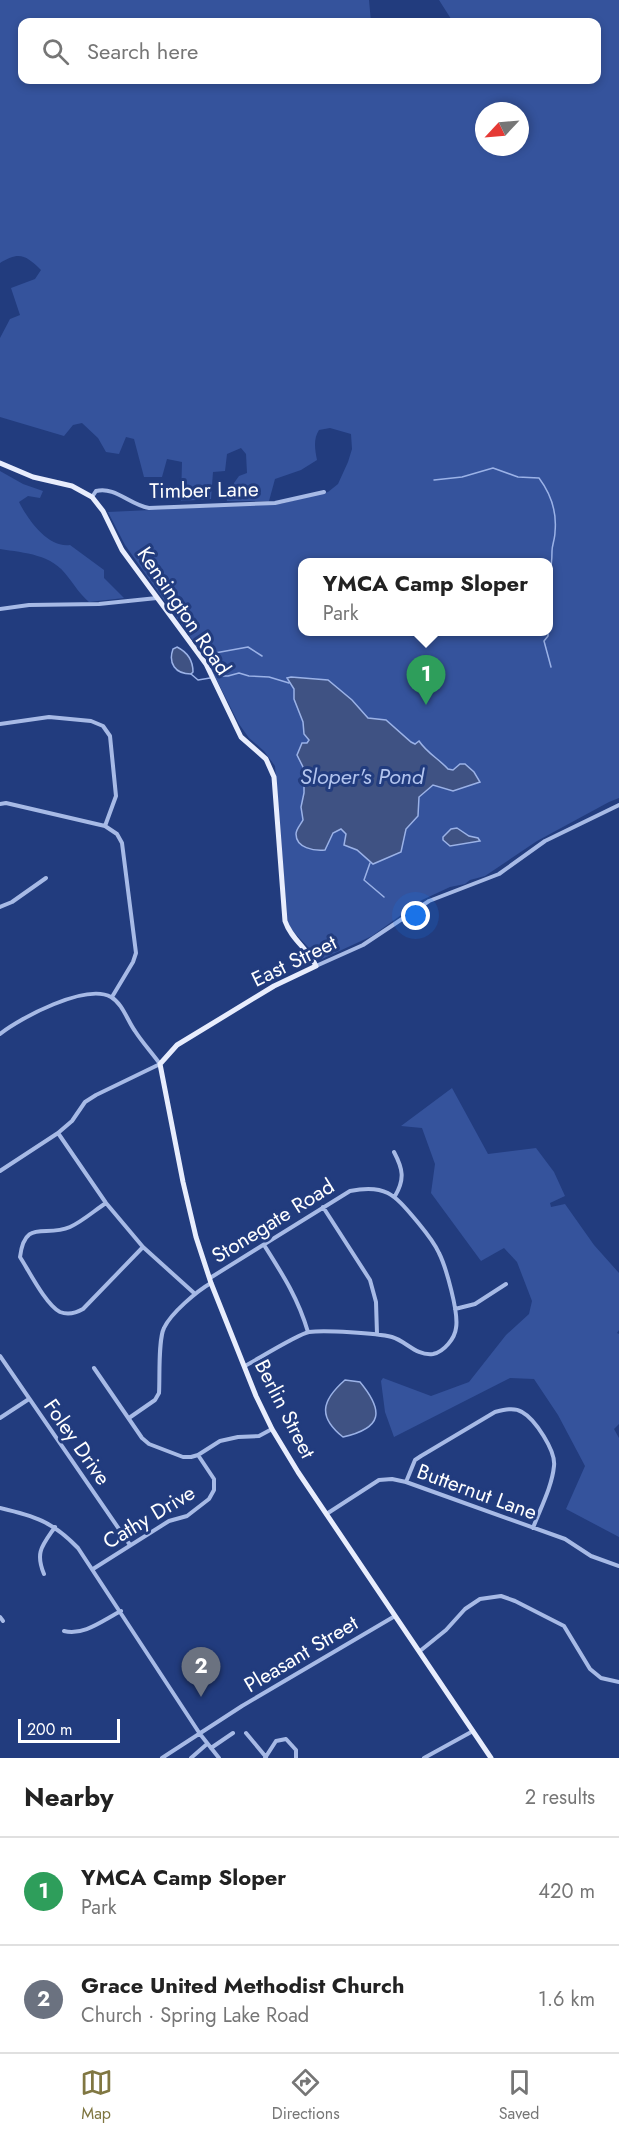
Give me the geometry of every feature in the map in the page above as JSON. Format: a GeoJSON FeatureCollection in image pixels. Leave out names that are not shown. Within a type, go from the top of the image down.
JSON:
{"type":"FeatureCollection","features":[{"type":"Feature","properties":{"kind":"main road"},"geometry":{"type":"LineString","coordinates":[[0,464],[33,477],[72,486],[92,497]]}},
{"type":"Feature","properties":{"kind":"main road","name":"Kensington Road"},"geometry":{"type":"LineString","coordinates":[[92,497],[103,511],[122,550],[206,664],[241,737],[266,759],[274,777],[285,921],[288,931],[312,958],[316,966]]}},
{"type":"Feature","properties":{"kind":"main road","name":"East Street"},"geometry":{"type":"LineString","coordinates":[[160,1064],[177,1046],[274,986],[316,966]]}},
{"type":"Feature","properties":{"kind":"main road","name":"Berlin Street"},"geometry":{"type":"LineString","coordinates":[[160,1064],[196,1237],[210,1281],[256,1396],[272,1429],[298,1472],[490,1758]]}},
{"type":"Feature","properties":{"kind":"street","name":"Timber Lane"},"geometry":{"type":"LineString","coordinates":[[92,497],[96,491],[110,490],[136,505],[149,508],[275,502],[324,492]]}},
{"type":"Feature","properties":{"kind":"street"},"geometry":{"type":"LineString","coordinates":[[0,609],[29,605],[99,604],[158,598]]}},
{"type":"Feature","properties":{"kind":"street"},"geometry":{"type":"LineString","coordinates":[[0,724],[49,717],[91,721],[103,726],[110,736],[116,796],[105,826]]}},
{"type":"Feature","properties":{"kind":"street"},"geometry":{"type":"LineString","coordinates":[[0,804],[6,803],[105,826],[117,834],[122,843],[135,953],[133,962],[112,997]]}},
{"type":"Feature","properties":{"kind":"street","name":"East Street"},"geometry":{"type":"LineString","coordinates":[[316,966],[363,945],[429,901],[499,874],[545,841],[619,805]]}},
{"type":"Feature","properties":{"kind":"street"},"geometry":{"type":"LineString","coordinates":[[0,907],[12,902],[46,878]]}},
{"type":"Feature","properties":{"kind":"street"},"geometry":{"type":"LineString","coordinates":[[0,1034],[38,1012],[75,997],[90,993],[112,997],[123,1009],[134,1030],[160,1064]]}},
{"type":"Feature","properties":{"kind":"street","name":"East Street"},"geometry":{"type":"LineString","coordinates":[[0,1171],[58,1133],[72,1121],[86,1102],[160,1064]]}},
{"type":"Feature","properties":{"kind":"street"},"geometry":{"type":"LineString","coordinates":[[58,1133],[106,1203],[143,1247],[194,1293]]}},
{"type":"Feature","properties":{"kind":"street"},"geometry":{"type":"LineString","coordinates":[[245,1366],[308,1332],[377,1334],[394,1337],[418,1352],[435,1354],[448,1345],[456,1328],[455,1309],[447,1273],[440,1253],[428,1235],[395,1196],[402,1185],[403,1168],[394,1152]]}},
{"type":"Feature","properties":{"kind":"street","name":"Stonegate Road"},"geometry":{"type":"LineString","coordinates":[[129,1418],[155,1400],[159,1393],[161,1338],[164,1327],[194,1293],[264,1245],[350,1191],[363,1188],[376,1189],[395,1196]]}},
{"type":"Feature","properties":{"kind":"street"},"geometry":{"type":"LineString","coordinates":[[106,1203],[71,1226],[60,1230],[36,1230],[27,1236],[21,1246],[20,1257],[52,1306],[62,1312],[74,1314],[83,1309],[143,1247]]}},
{"type":"Feature","properties":{"kind":"street"},"geometry":{"type":"LineString","coordinates":[[323,1207],[370,1280],[376,1302],[377,1334]]}},
{"type":"Feature","properties":{"kind":"street"},"geometry":{"type":"LineString","coordinates":[[264,1245],[289,1284],[300,1306],[308,1332]]}},
{"type":"Feature","properties":{"kind":"street"},"geometry":{"type":"LineString","coordinates":[[455,1309],[476,1304],[506,1284]]}},
{"type":"Feature","properties":{"kind":"street","name":"Foley Drive"},"geometry":{"type":"LineString","coordinates":[[0,1356],[130,1545]]}},
{"type":"Feature","properties":{"kind":"street"},"geometry":{"type":"LineString","coordinates":[[94,1368],[142,1438],[149,1444],[183,1457],[198,1455],[220,1441],[259,1436],[272,1429]]}},
{"type":"Feature","properties":{"kind":"street"},"geometry":{"type":"LineString","coordinates":[[0,1418],[29,1399]]}},
{"type":"Feature","properties":{"kind":"street"},"geometry":{"type":"LineString","coordinates":[[406,1482],[415,1460],[421,1456],[495,1412],[507,1409],[521,1411],[538,1427],[555,1464],[533,1528]]}},
{"type":"Feature","properties":{"kind":"street","name":"Cathy Drive"},"geometry":{"type":"LineString","coordinates":[[93,1569],[169,1521],[186,1516],[209,1499],[214,1490],[214,1479],[198,1455]]}},
{"type":"Feature","properties":{"kind":"street","name":"Butternut Lane"},"geometry":{"type":"LineString","coordinates":[[327,1513],[379,1480],[392,1479],[565,1539],[591,1556],[619,1566]]}},
{"type":"Feature","properties":{"kind":"street"},"geometry":{"type":"LineString","coordinates":[[0,1508],[35,1516],[55,1527],[78,1548],[200,1734],[219,1758]]}},
{"type":"Feature","properties":{"kind":"street"},"geometry":{"type":"LineString","coordinates":[[44,1574],[39,1557],[40,1549],[55,1527]]}},
{"type":"Feature","properties":{"kind":"street"},"geometry":{"type":"LineString","coordinates":[[420,1651],[446,1630],[465,1609],[480,1599],[501,1596],[564,1626],[590,1669],[601,1678],[619,1682]]}},
{"type":"Feature","properties":{"kind":"street"},"geometry":{"type":"LineString","coordinates":[[64,1631],[72,1633],[83,1631],[121,1611]]}},
{"type":"Feature","properties":{"kind":"street","name":"Pleasant Street"},"geometry":{"type":"LineString","coordinates":[[162,1758],[244,1704],[395,1616]]}},
{"type":"Feature","properties":{"kind":"street"},"geometry":{"type":"LineString","coordinates":[[424,1758],[473,1731]]}},
{"type":"Feature","properties":{"kind":"street"},"geometry":{"type":"LineString","coordinates":[[191,1758],[233,1733]]}},
{"type":"Feature","properties":{"kind":"street"},"geometry":{"type":"LineString","coordinates":[[246,1733],[265,1757],[276,1741],[286,1739],[296,1750],[296,1758]]}},
{"type":"Feature","properties":{"kind":"shaded area"},"geometry":{"type":"Polygon","coordinates":[[[0,0],[369,0],[371,18],[18,18],[18,84],[601,84],[601,18],[450,18],[439,0],[619,0],[619,798],[537,841],[485,876],[450,887],[422,900],[372,936],[322,959],[309,948],[288,926],[275,766],[239,724],[206,659],[125,545],[108,512],[280,504],[328,492],[338,484],[348,462],[352,449],[351,434],[330,428],[319,430],[315,441],[317,460],[301,470],[275,479],[269,501],[227,501],[225,493],[234,490],[234,483],[239,476],[247,473],[246,454],[241,448],[227,454],[225,471],[213,472],[211,499],[181,501],[182,462],[167,459],[162,477],[144,477],[134,439],[126,437],[119,454],[106,452],[98,438],[82,423],[73,425],[64,436],[0,417],[0,338],[10,319],[20,315],[11,288],[35,279],[41,270],[26,258],[17,256],[0,263],[0,0]]]}},
{"type":"Feature","properties":{"kind":"shaded area"},"geometry":{"type":"Polygon","coordinates":[[[0,471],[23,484],[43,491],[40,498],[28,496],[19,502],[33,524],[54,542],[70,545],[104,570],[104,578],[124,598],[89,602],[62,569],[54,563],[37,556],[0,549],[0,471]]]}},
{"type":"Feature","properties":{"kind":"shaded area"},"geometry":{"type":"Polygon","coordinates":[[[452,1088],[488,1154],[536,1148],[554,1172],[565,1196],[550,1203],[551,1207],[565,1204],[594,1245],[619,1273],[619,1330],[617,1333],[619,1334],[619,1424],[614,1429],[619,1438],[619,1537],[566,1509],[585,1466],[558,1415],[534,1379],[510,1378],[394,1437],[385,1412],[381,1381],[383,1378],[431,1396],[469,1382],[506,1335],[529,1314],[532,1301],[517,1262],[504,1248],[481,1261],[431,1193],[435,1164],[422,1128],[401,1126],[452,1088]]]}},
{"type":"Feature","properties":{"kind":"water"},"geometry":{"type":"Polygon","coordinates":[[[177,647],[191,661],[193,672],[191,674],[181,672],[174,667],[171,659],[173,649],[177,647]]]}},
{"type":"Feature","properties":{"kind":"water","name":"Sloper's Pond"},"geometry":{"type":"Polygon","coordinates":[[[287,678],[328,680],[352,700],[368,718],[386,720],[411,742],[415,744],[419,741],[448,769],[453,770],[460,764],[465,764],[480,782],[453,791],[433,785],[419,797],[418,816],[406,829],[401,852],[373,864],[357,850],[344,845],[346,834],[341,829],[333,833],[325,850],[311,849],[302,845],[296,834],[303,820],[301,807],[304,778],[303,767],[297,755],[302,743],[307,743],[309,740],[304,734],[303,722],[294,699],[294,689],[287,678]]]}},
{"type":"Feature","properties":{"kind":"water"},"geometry":{"type":"Polygon","coordinates":[[[457,828],[480,841],[450,846],[443,840],[443,837],[451,829],[457,828]]]}},
{"type":"Feature","properties":{"kind":"water"},"geometry":{"type":"Polygon","coordinates":[[[345,1380],[360,1382],[373,1402],[376,1417],[366,1429],[343,1437],[329,1423],[326,1409],[331,1395],[345,1380]]]}},
{"type":"Feature","properties":{"kind":"waterway"},"geometry":{"type":"LineString","coordinates":[[434,480],[462,477],[493,468],[518,477],[539,478],[547,490],[554,510],[555,535],[551,558]]}},
{"type":"Feature","properties":{"kind":"waterway"},"geometry":{"type":"LineString","coordinates":[[548,636],[544,641],[551,667]]}},
{"type":"Feature","properties":{"kind":"waterway"},"geometry":{"type":"LineString","coordinates":[[204,655],[248,647],[262,656]]}},
{"type":"Feature","properties":{"kind":"waterway"},"geometry":{"type":"LineString","coordinates":[[217,676],[239,673],[269,677],[289,683]]}},
{"type":"Feature","properties":{"kind":"waterway"},"geometry":{"type":"LineString","coordinates":[[191,674],[198,680],[210,678]]}},
{"type":"Feature","properties":{"kind":"waterway"},"geometry":{"type":"LineString","coordinates":[[370,863],[364,880],[384,897]]}},
{"type":"Feature","properties":{"kind":"place","name":"YMCA Camp Sloper"},"geometry":{"type":"Point","coordinates":[426,705]}},
{"type":"Feature","properties":{"kind":"place","name":"Grace United Methodist Church"},"geometry":{"type":"Point","coordinates":[201,1697]}}]}
